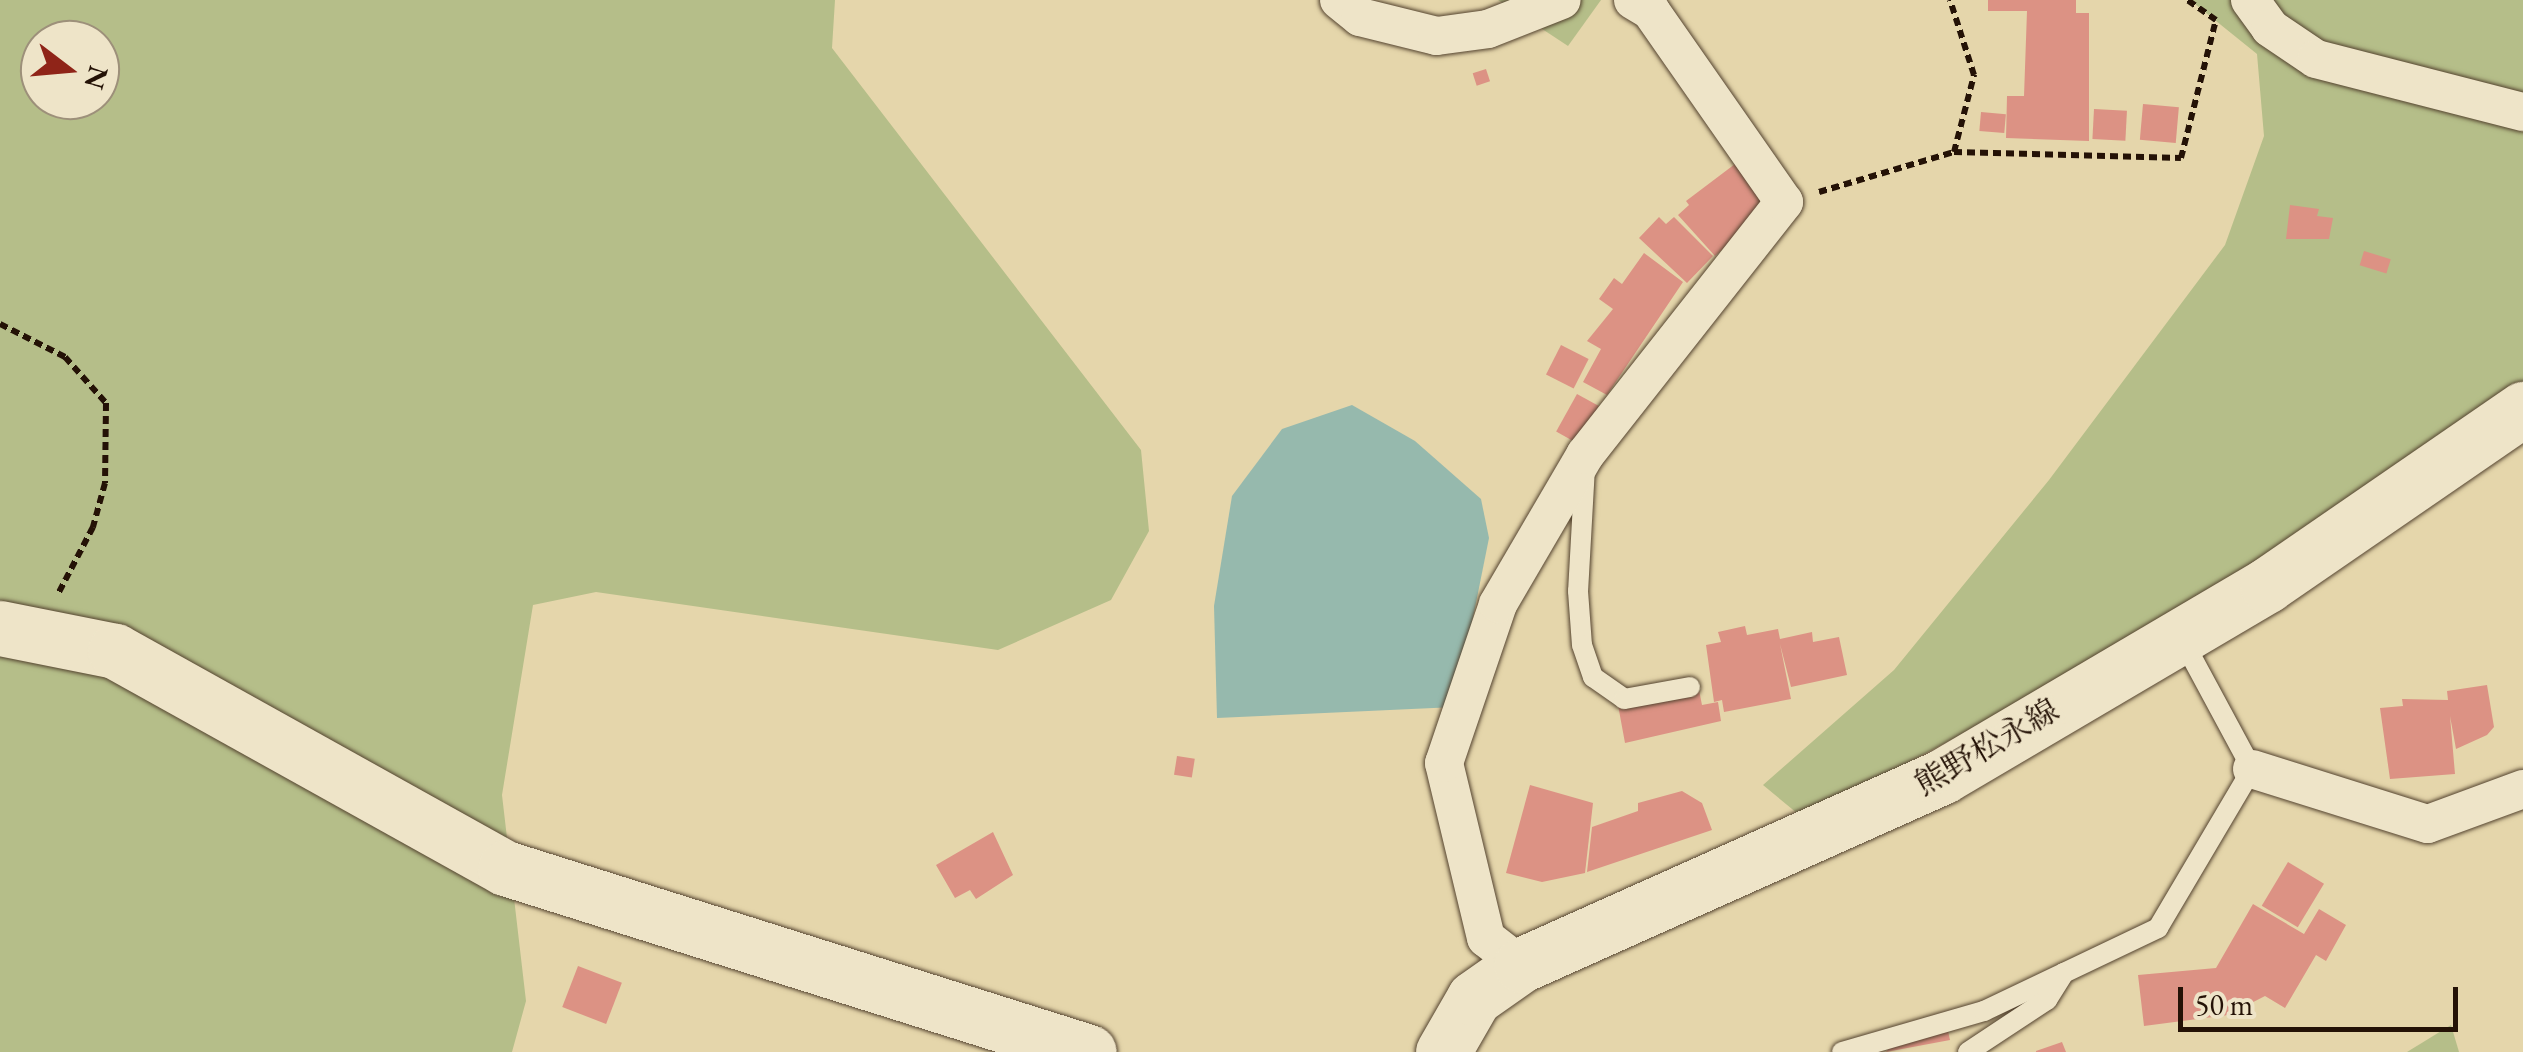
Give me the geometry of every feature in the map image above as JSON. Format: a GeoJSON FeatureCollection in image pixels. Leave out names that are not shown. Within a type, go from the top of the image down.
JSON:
{"type":"FeatureCollection","features":[{"type":"Feature","properties":{"kind":"main road","name":"熊野松永線"},"geometry":{"type":"LineString","coordinates":[[1443,1052],[1474,998],[1521,966],[1943,776],[2181,636],[2523,409]]}},
{"type":"Feature","properties":{"kind":"main road"},"geometry":{"type":"LineString","coordinates":[[18,632],[115,652],[505,868],[1089,1052]]}},
{"type":"Feature","properties":{"kind":"street"},"geometry":{"type":"LineString","coordinates":[[1339,0],[1360,17],[1437,36],[1488,29],[1562,0]]}},
{"type":"Feature","properties":{"kind":"street"},"geometry":{"type":"LineString","coordinates":[[1521,966],[1486,938],[1444,762],[1498,604],[1585,455],[1784,202],[1651,11],[1633,0]]}},
{"type":"Feature","properties":{"kind":"street"},"geometry":{"type":"LineString","coordinates":[[2250,0],[2270,28],[2316,59],[2523,112]]}},
{"type":"Feature","properties":{"kind":"street"},"geometry":{"type":"LineString","coordinates":[[2252,769],[2428,824],[2523,790]]}},
{"type":"Feature","properties":{"kind":"lane"},"geometry":{"type":"LineString","coordinates":[[1585,455],[1578,591],[1582,645],[1593,678],[1624,700],[1690,687]]}},
{"type":"Feature","properties":{"kind":"lane"},"geometry":{"type":"LineString","coordinates":[[1842,1052],[1984,1011],[2158,928],[2252,769],[2181,636]]}},
{"type":"Feature","properties":{"kind":"lane"},"geometry":{"type":"LineString","coordinates":[[1968,1052],[2047,1000],[2065,971]]}},
{"type":"Feature","properties":{"kind":"path"},"geometry":{"type":"LineString","coordinates":[[1950,0],[1974,75],[1954,152]]}},
{"type":"Feature","properties":{"kind":"path"},"geometry":{"type":"LineString","coordinates":[[1784,202],[1954,152],[2181,158],[2216,20],[2187,0]]}},
{"type":"Feature","properties":{"kind":"path"},"geometry":{"type":"LineString","coordinates":[[0,324],[65,358],[106,403],[105,483],[93,527],[18,632]]}},
{"type":"Feature","properties":{"kind":"green space"},"geometry":{"type":"Polygon","coordinates":[[[0,0],[835,0],[832,48],[1141,450],[1149,531],[1111,600],[998,650],[596,592],[533,605],[502,795],[526,1001],[512,1052],[0,1052],[0,0]]]}},
{"type":"Feature","properties":{"kind":"green space"},"geometry":{"type":"Polygon","coordinates":[[[1498,0],[1601,0],[1568,46],[1498,0]]]}},
{"type":"Feature","properties":{"kind":"green space"},"geometry":{"type":"Polygon","coordinates":[[[2190,0],[2523,0],[2523,392],[2157,631],[1803,818],[1763,785],[1894,670],[2049,480],[2225,245],[2264,136],[2257,54],[2190,0]]]}},
{"type":"Feature","properties":{"kind":"green space"},"geometry":{"type":"Polygon","coordinates":[[[2451,1025],[2459,1052],[2407,1052],[2451,1025]]]}},
{"type":"Feature","properties":{"kind":"water"},"geometry":{"type":"Polygon","coordinates":[[[1352,405],[1415,441],[1481,499],[1489,538],[1455,707],[1217,718],[1214,606],[1232,496],[1282,429],[1352,405]]]}},
{"type":"Feature","properties":{"kind":"building"},"geometry":{"type":"Polygon","coordinates":[[[1988,0],[2076,0],[2076,13],[2089,13],[2089,141],[2006,138],[2007,96],[2024,96],[2027,11],[1988,11],[1988,0]]]}},
{"type":"Feature","properties":{"kind":"building"},"geometry":{"type":"Polygon","coordinates":[[[1486,69],[1490,81],[1477,86],[1473,73],[1486,69]]]}},
{"type":"Feature","properties":{"kind":"building"},"geometry":{"type":"Polygon","coordinates":[[[2143,104],[2179,107],[2176,143],[2140,140],[2143,104]]]}},
{"type":"Feature","properties":{"kind":"building"},"geometry":{"type":"Polygon","coordinates":[[[2094,109],[2127,111],[2125,141],[2092,139],[2094,109]]]}},
{"type":"Feature","properties":{"kind":"building"},"geometry":{"type":"Polygon","coordinates":[[[1981,112],[2006,114],[2004,133],[1979,131],[1981,112]]]}},
{"type":"Feature","properties":{"kind":"building"},"geometry":{"type":"Polygon","coordinates":[[[1735,164],[1772,205],[1715,256],[1678,215],[1689,205],[1686,201],[1735,164]]]}},
{"type":"Feature","properties":{"kind":"building"},"geometry":{"type":"Polygon","coordinates":[[[2290,205],[2319,209],[2317,216],[2333,218],[2329,239],[2286,239],[2290,205]]]}},
{"type":"Feature","properties":{"kind":"building"},"geometry":{"type":"Polygon","coordinates":[[[1659,217],[1666,224],[1674,217],[1713,256],[1687,283],[1639,238],[1659,217]]]}},
{"type":"Feature","properties":{"kind":"building"},"geometry":{"type":"Polygon","coordinates":[[[2364,251],[2391,259],[2386,274],[2360,265],[2364,251]]]}},
{"type":"Feature","properties":{"kind":"building"},"geometry":{"type":"Polygon","coordinates":[[[1644,253],[1683,282],[1607,395],[1583,382],[1601,349],[1587,341],[1613,309],[1599,299],[1614,278],[1622,284],[1644,253]]]}},
{"type":"Feature","properties":{"kind":"building"},"geometry":{"type":"Polygon","coordinates":[[[1561,345],[1589,359],[1574,388],[1546,374],[1561,345]]]}},
{"type":"Feature","properties":{"kind":"building"},"geometry":{"type":"Polygon","coordinates":[[[1577,394],[1599,406],[1578,444],[1556,432],[1577,394]]]}},
{"type":"Feature","properties":{"kind":"building"},"geometry":{"type":"Polygon","coordinates":[[[1745,626],[1747,635],[1778,629],[1780,639],[1812,632],[1813,642],[1839,637],[1847,675],[1791,687],[1780,644],[1791,699],[1724,712],[1722,700],[1714,702],[1706,645],[1721,642],[1718,632],[1745,626]]]}},
{"type":"Feature","properties":{"kind":"building"},"geometry":{"type":"Polygon","coordinates":[[[2487,685],[2494,727],[2487,735],[2456,749],[2450,716],[2455,774],[2390,779],[2380,708],[2403,706],[2402,699],[2448,700],[2447,691],[2487,685]]]}},
{"type":"Feature","properties":{"kind":"building"},"geometry":{"type":"Polygon","coordinates":[[[1699,690],[1702,705],[1718,702],[1721,721],[1625,743],[1618,705],[1699,690]]]}},
{"type":"Feature","properties":{"kind":"building"},"geometry":{"type":"Polygon","coordinates":[[[1177,756],[1195,759],[1192,778],[1174,775],[1177,756]]]}},
{"type":"Feature","properties":{"kind":"building"},"geometry":{"type":"Polygon","coordinates":[[[1530,785],[1593,803],[1585,873],[1542,882],[1506,873],[1530,785]]]}},
{"type":"Feature","properties":{"kind":"building"},"geometry":{"type":"Polygon","coordinates":[[[1682,791],[1702,803],[1712,830],[1587,872],[1592,827],[1638,811],[1638,803],[1682,791]]]}},
{"type":"Feature","properties":{"kind":"building"},"geometry":{"type":"Polygon","coordinates":[[[993,832],[1013,875],[976,899],[970,890],[955,898],[936,865],[993,832]]]}},
{"type":"Feature","properties":{"kind":"building"},"geometry":{"type":"Polygon","coordinates":[[[2288,862],[2324,884],[2298,927],[2262,906],[2288,862]]]}},
{"type":"Feature","properties":{"kind":"building"},"geometry":{"type":"Polygon","coordinates":[[[2253,904],[2304,934],[2319,909],[2346,925],[2326,961],[2316,955],[2285,1008],[2265,996],[2228,1015],[2144,1026],[2138,975],[2216,968],[2253,904]]]}},
{"type":"Feature","properties":{"kind":"building"},"geometry":{"type":"Polygon","coordinates":[[[578,966],[622,983],[606,1024],[562,1007],[578,966]]]}},
{"type":"Feature","properties":{"kind":"building"},"geometry":{"type":"Polygon","coordinates":[[[1948,1031],[1950,1040],[1886,1052],[1889,1048],[1948,1031]]]}},
{"type":"Feature","properties":{"kind":"building"},"geometry":{"type":"Polygon","coordinates":[[[2062,1042],[2066,1052],[2036,1052],[2036,1051],[2062,1042]]]}}]}
